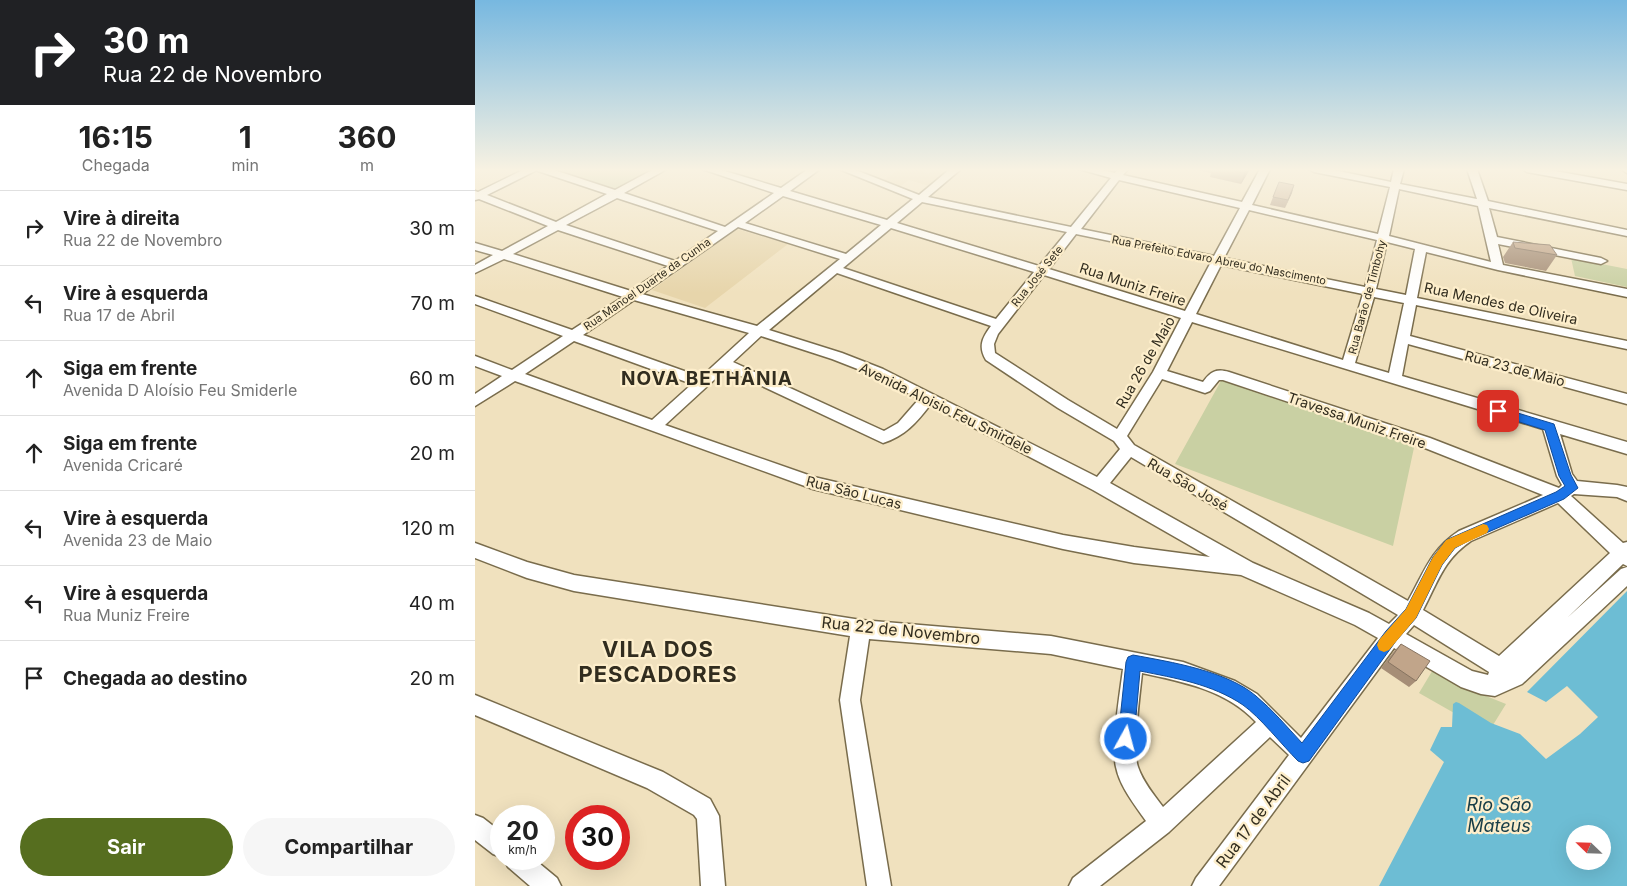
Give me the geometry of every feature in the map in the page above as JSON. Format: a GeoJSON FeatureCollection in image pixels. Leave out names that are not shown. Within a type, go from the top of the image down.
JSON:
{"type":"FeatureCollection","features":[{"type":"Feature","properties":{"kind":"street"},"geometry":{"type":"LineString","coordinates":[[517,210],[675,265]]}},
{"type":"Feature","properties":{"kind":"street"},"geometry":{"type":"LineString","coordinates":[[475,270],[586,210]]}},
{"type":"Feature","properties":{"kind":"street"},"geometry":{"type":"LineString","coordinates":[[662,210],[724,230]]}},
{"type":"Feature","properties":{"kind":"street","name":"Rua Manoel Duarte da Cunha"},"geometry":{"type":"LineString","coordinates":[[477,400],[632,296],[754,210]]}},
{"type":"Feature","properties":{"kind":"street","name":"Rua Muniz Freire"},"geometry":{"type":"LineString","coordinates":[[842,210],[1348,366],[1550,427],[1627,448]]}},
{"type":"Feature","properties":{"kind":"street"},"geometry":{"type":"LineString","coordinates":[[654,428],[759,332],[907,210]]}},
{"type":"Feature","properties":{"kind":"street","name":"Rua Prefeito Edvaro Abreu do Nascimento"},"geometry":{"type":"LineString","coordinates":[[974,210],[1370,291]]}},
{"type":"Feature","properties":{"kind":"street","name":"Rua José Sete"},"geometry":{"type":"LineString","coordinates":[[994,330],[1091,210]]}},
{"type":"Feature","properties":{"kind":"street","name":"Rua 26 de Maio"},"geometry":{"type":"LineString","coordinates":[[1099,485],[1124,443],[1243,210]]}},
{"type":"Feature","properties":{"kind":"street"},"geometry":{"type":"LineString","coordinates":[[1260,210],[1383,238],[1498,267],[1566,267],[1601,261]]}},
{"type":"Feature","properties":{"kind":"street","name":"Rua Barão de Timbohy"},"geometry":{"type":"LineString","coordinates":[[1348,366],[1370,291],[1389,210]]}},
{"type":"Feature","properties":{"kind":"street"},"geometry":{"type":"LineString","coordinates":[[1485,210],[1498,267]]}},
{"type":"Feature","properties":{"kind":"street"},"geometry":{"type":"LineString","coordinates":[[1515,210],[1627,233]]}},
{"type":"Feature","properties":{"kind":"street"},"geometry":{"type":"LineString","coordinates":[[735,223],[849,258]]}},
{"type":"Feature","properties":{"kind":"street"},"geometry":{"type":"LineString","coordinates":[[1493,240],[1566,267],[1627,293]]}},
{"type":"Feature","properties":{"kind":"street","name":"Avenida Aloisio Feu Smirdele"},"geometry":{"type":"LineString","coordinates":[[475,246],[632,296],[837,356],[878,372],[1099,485],[1247,569],[1362,619],[1468,680],[1481,684],[1503,677]]}},
{"type":"Feature","properties":{"kind":"street"},"geometry":{"type":"LineString","coordinates":[[1395,379],[1421,248]]}},
{"type":"Feature","properties":{"kind":"street"},"geometry":{"type":"LineString","coordinates":[[836,269],[994,330]]}},
{"type":"Feature","properties":{"kind":"street","name":"Rua Mendes de Oliveira"},"geometry":{"type":"LineString","coordinates":[[1370,291],[1627,345]]}},
{"type":"Feature","properties":{"kind":"street"},"geometry":{"type":"LineString","coordinates":[[475,300],[704,383]]}},
{"type":"Feature","properties":{"kind":"street","name":"Rua São José"},"geometry":{"type":"LineString","coordinates":[[994,330],[987,347],[987,352],[991,357],[1124,443],[1411,613],[1503,677]]}},
{"type":"Feature","properties":{"kind":"street","name":"Rua 23 de Maio"},"geometry":{"type":"LineString","coordinates":[[1402,338],[1627,399]]}},
{"type":"Feature","properties":{"kind":"street","name":"Rua São Lucas"},"geometry":{"type":"LineString","coordinates":[[475,361],[654,428],[822,485],[1063,542],[1133,555],[1247,569]]}},
{"type":"Feature","properties":{"kind":"street"},"geometry":{"type":"LineString","coordinates":[[726,364],[883,437],[890,436],[897,431],[929,397]]}},
{"type":"Feature","properties":{"kind":"street","name":"Travessa Muniz Freire"},"geometry":{"type":"LineString","coordinates":[[1159,373],[1205,388],[1213,376],[1223,375],[1566,491]]}},
{"type":"Feature","properties":{"kind":"street"},"geometry":{"type":"LineString","coordinates":[[1503,677],[1625,554],[1566,491],[1565,476],[1550,427]]}},
{"type":"Feature","properties":{"kind":"street"},"geometry":{"type":"LineString","coordinates":[[1566,491],[1617,491],[1627,494]]}},
{"type":"Feature","properties":{"kind":"street","name":"Rua 17 de Abril"},"geometry":{"type":"LineString","coordinates":[[1204,886],[1391,636],[1411,613],[1437,561],[1451,544],[1566,491]]}},
{"type":"Feature","properties":{"kind":"street","name":"Rua 22 de Novembro"},"geometry":{"type":"LineString","coordinates":[[475,550],[527,570],[574,583],[861,629],[1051,645],[1183,672],[1228,688],[1250,701],[1303,755]]}},
{"type":"Feature","properties":{"kind":"street"},"geometry":{"type":"LineString","coordinates":[[1503,677],[1627,575]]}},
{"type":"Feature","properties":{"kind":"street"},"geometry":{"type":"LineString","coordinates":[[861,629],[854,664],[850,700],[879,886]]}},
{"type":"Feature","properties":{"kind":"street"},"geometry":{"type":"LineString","coordinates":[[1133,662],[1126,739],[1126,766],[1135,786],[1161,824]]}},
{"type":"Feature","properties":{"kind":"street"},"geometry":{"type":"LineString","coordinates":[[475,705],[655,780],[702,807],[708,816],[713,886]]}},
{"type":"Feature","properties":{"kind":"street"},"geometry":{"type":"LineString","coordinates":[[1081,886],[1161,824],[1271,722]]}},
{"type":"Feature","properties":{"kind":"street"},"geometry":{"type":"LineString","coordinates":[[475,826],[490,838]]}},
{"type":"Feature","properties":{"kind":"street"},"geometry":{"type":"LineString","coordinates":[[530,870],[549,886]]}},
{"type":"Feature","properties":{"kind":"shaded area"},"geometry":{"type":"Polygon","coordinates":[[[737,229],[788,244],[705,308],[652,290],[737,229]]]}},
{"type":"Feature","properties":{"kind":"green space"},"geometry":{"type":"Polygon","coordinates":[[[1571,258],[1627,269],[1627,287],[1575,276],[1571,258]]]}},
{"type":"Feature","properties":{"kind":"green space"},"geometry":{"type":"Polygon","coordinates":[[[1222,379],[1415,443],[1393,546],[1175,464],[1222,379]]]}},
{"type":"Feature","properties":{"kind":"green space"},"geometry":{"type":"Polygon","coordinates":[[[1434,668],[1466,688],[1506,704],[1493,725],[1477,726],[1419,693],[1434,668]]]}},
{"type":"Feature","properties":{"kind":"water","name":"Rio São Mateus"},"geometry":{"type":"Polygon","coordinates":[[[1627,591],[1627,886],[1379,886],[1444,762],[1430,750],[1441,727],[1452,727],[1453,704],[1459,703],[1491,723],[1520,734],[1546,759],[1580,734],[1598,717],[1567,686],[1546,702],[1527,692],[1627,591]]]}},
{"type":"Feature","properties":{"kind":"building"},"geometry":{"type":"Polygon","coordinates":[[[1513,242],[1550,245],[1557,255],[1515,248],[1513,242]]]}},
{"type":"Feature","properties":{"kind":"building"},"geometry":{"type":"Polygon","coordinates":[[[1401,644],[1430,661],[1416,681],[1388,662],[1401,644]]]}},
{"type":"Feature","properties":{"kind":"slow traffic"},"geometry":{"type":"LineString","coordinates":[[1384,645],[1411,613],[1437,561],[1451,544],[1483,529]]}},
{"type":"Feature","properties":{"kind":"district","name":"NOVA BETHÂNIA"},"geometry":{"type":"Point","coordinates":[707,378]}},
{"type":"Feature","properties":{"kind":"district","name":"VILA DOS PESCADORES"},"geometry":{"type":"Point","coordinates":[658,662]}},
{"type":"Feature","properties":{"kind":"route"},"geometry":{"type":"LineString","coordinates":[[1126,739],[1133,662],[1183,672],[1228,688],[1250,701],[1303,755],[1391,636],[1411,613],[1437,561],[1451,544],[1572,488],[1565,476],[1550,427],[1498,411]]}}]}
